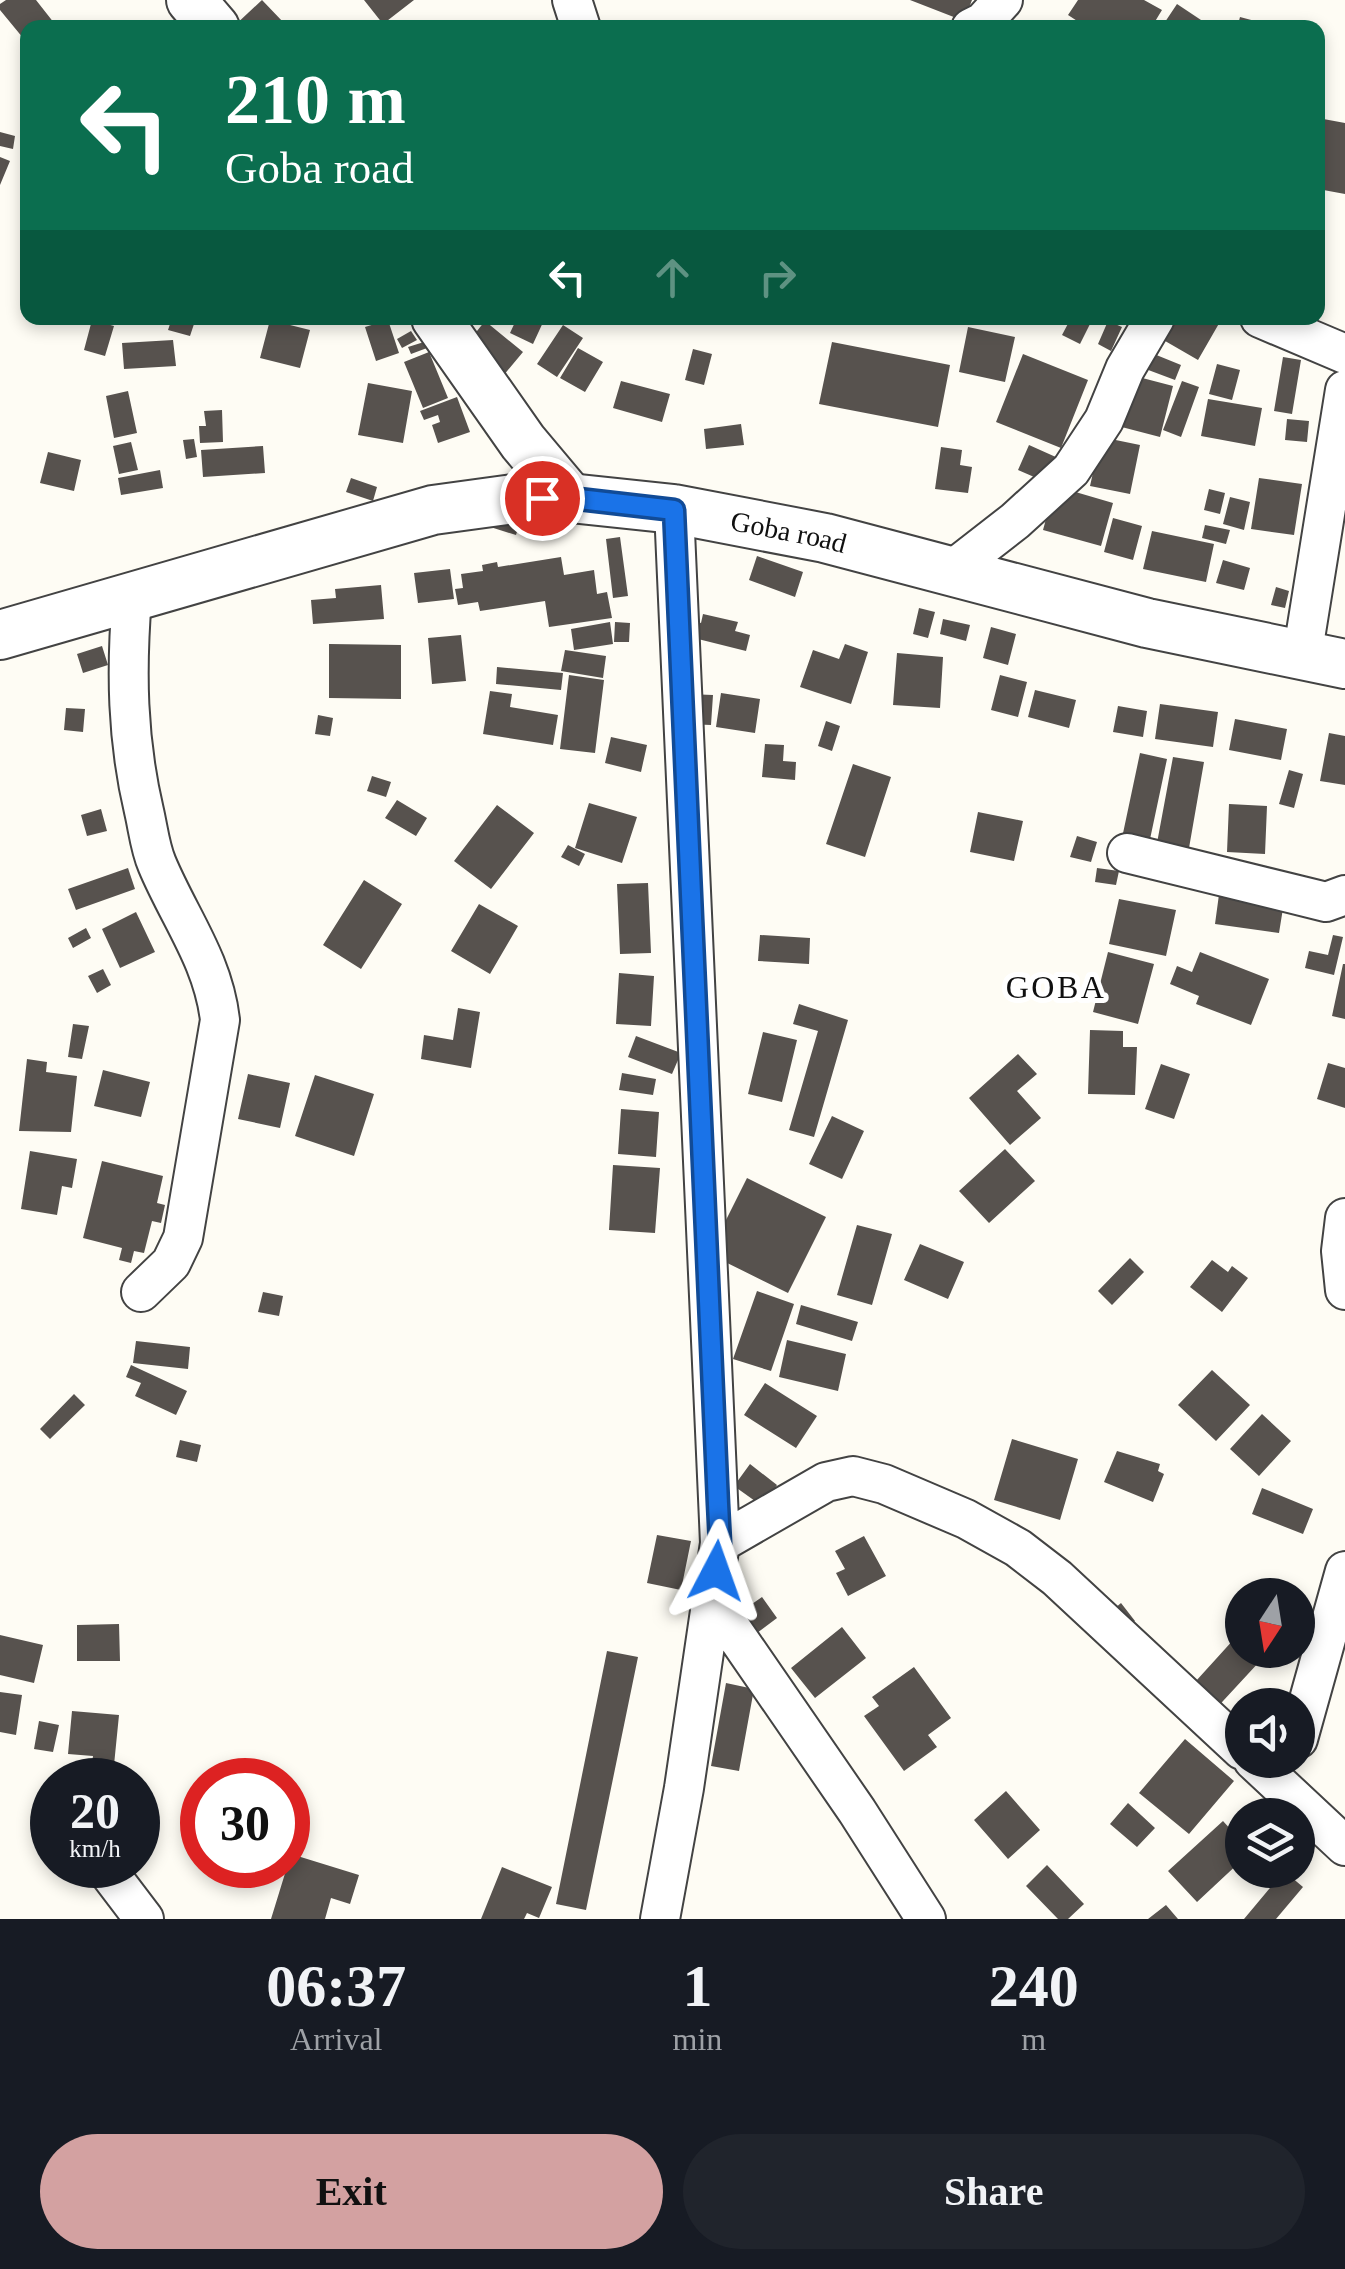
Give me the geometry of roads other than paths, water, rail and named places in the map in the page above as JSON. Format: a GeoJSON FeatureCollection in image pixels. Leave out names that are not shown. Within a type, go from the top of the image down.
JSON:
{"type":"FeatureCollection","features":[{"type":"Feature","properties":{"kind":"street"},"geometry":{"type":"LineString","coordinates":[[191,0],[208,20]]}},
{"type":"Feature","properties":{"kind":"street"},"geometry":{"type":"LineString","coordinates":[[985,20],[1003,0]]}},
{"type":"Feature","properties":{"kind":"street"},"geometry":{"type":"LineString","coordinates":[[441,325],[522,442],[570,498]]}},
{"type":"Feature","properties":{"kind":"street"},"geometry":{"type":"LineString","coordinates":[[952,570],[1015,521],[1071,470],[1104,420],[1125,368],[1151,325]]}},
{"type":"Feature","properties":{"kind":"street"},"geometry":{"type":"LineString","coordinates":[[1277,325],[1345,354]]}},
{"type":"Feature","properties":{"kind":"street"},"geometry":{"type":"LineString","coordinates":[[1323,660],[1345,390]]}},
{"type":"Feature","properties":{"kind":"street","name":"Goba road"},"geometry":{"type":"LineString","coordinates":[[0,635],[433,510],[514,499],[570,498],[674,510],[825,538],[1146,623],[1323,660]]}},
{"type":"Feature","properties":{"kind":"street"},"geometry":{"type":"LineString","coordinates":[[660,1919],[684,1788],[720,1543],[674,510]]}},
{"type":"Feature","properties":{"kind":"street"},"geometry":{"type":"LineString","coordinates":[[132,597],[126,668],[130,747],[156,862],[198,940],[217,992],[220,1020],[183,1238],[172,1263],[141,1292]]}},
{"type":"Feature","properties":{"kind":"street"},"geometry":{"type":"LineString","coordinates":[[1127,852],[1326,902],[1345,896]]}},
{"type":"Feature","properties":{"kind":"street"},"geometry":{"type":"LineString","coordinates":[[1345,1218],[1340,1252],[1345,1290]]}},
{"type":"Feature","properties":{"kind":"street"},"geometry":{"type":"LineString","coordinates":[[720,1543],[826,1482],[854,1476],[884,1484],[966,1519],[1018,1548],[1057,1578],[1225,1730]]}},
{"type":"Feature","properties":{"kind":"street"},"geometry":{"type":"LineString","coordinates":[[1313,1688],[1344,1580]]}},
{"type":"Feature","properties":{"kind":"street"},"geometry":{"type":"LineString","coordinates":[[712,1600],[926,1919]]}},
{"type":"Feature","properties":{"kind":"street"},"geometry":{"type":"LineString","coordinates":[[1276,1778],[1345,1846]]}},
{"type":"Feature","properties":{"kind":"street"},"geometry":{"type":"LineString","coordinates":[[120,1888],[144,1919]]}},
{"type":"Feature","properties":{"kind":"district","name":"GOBA"},"geometry":{"type":"Point","coordinates":[1056,987]}}]}
